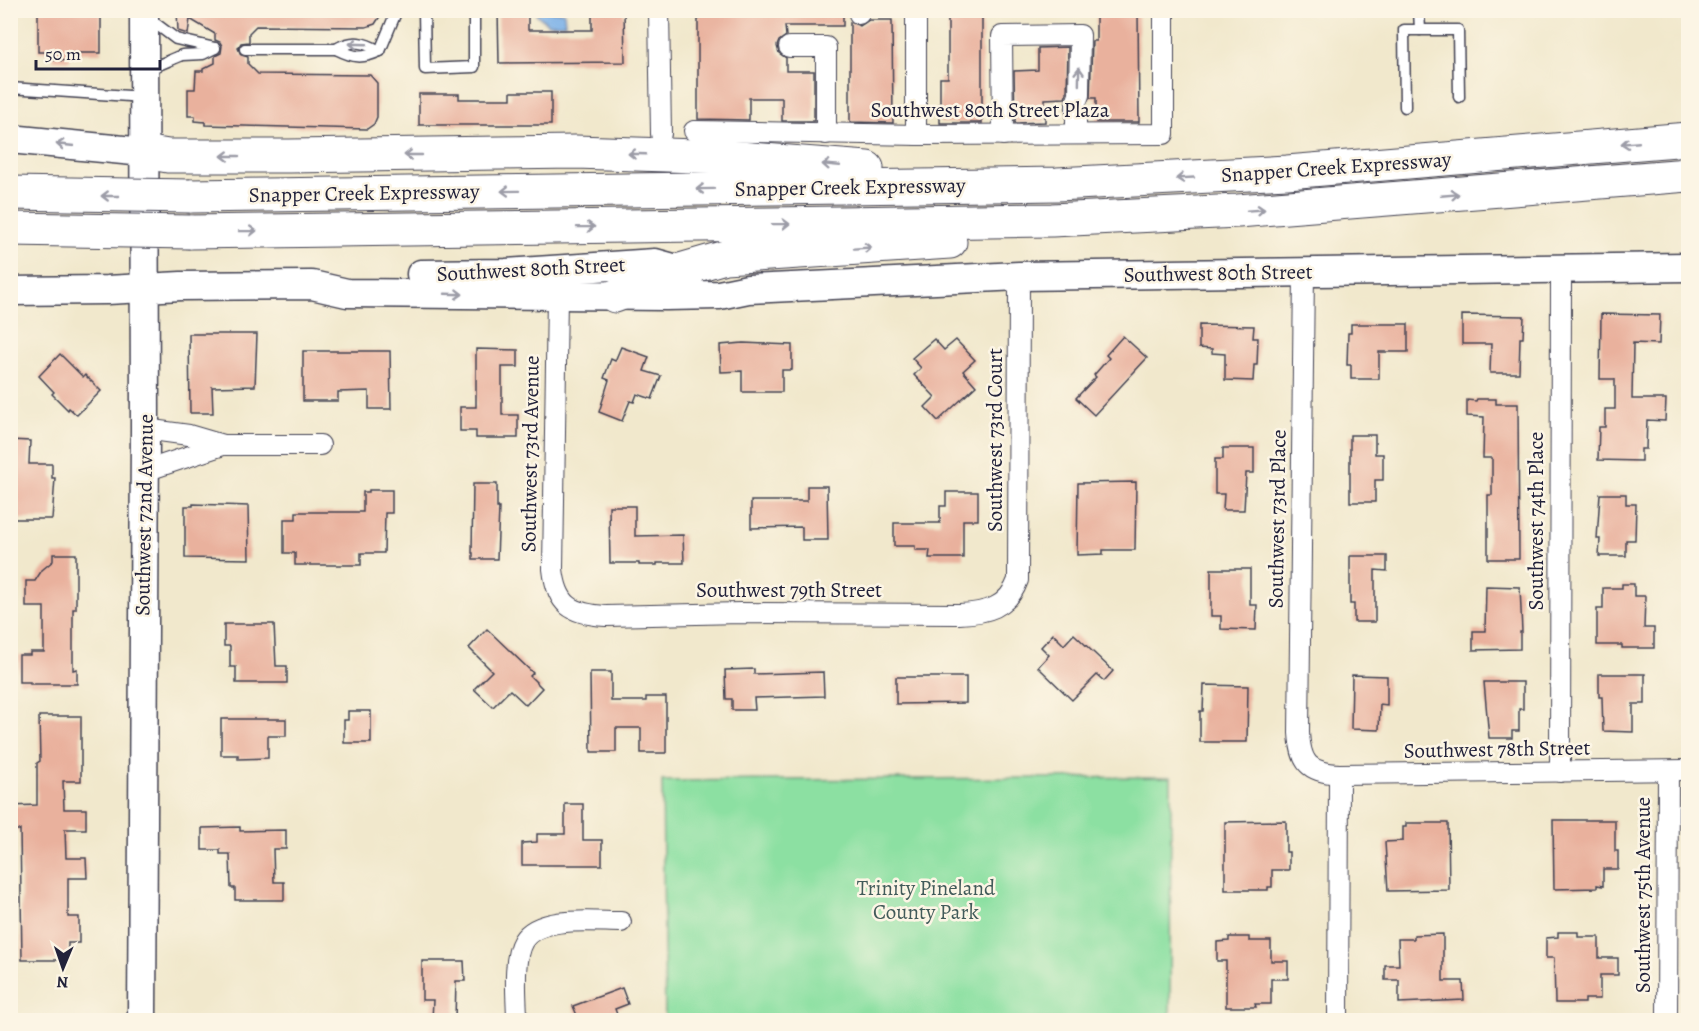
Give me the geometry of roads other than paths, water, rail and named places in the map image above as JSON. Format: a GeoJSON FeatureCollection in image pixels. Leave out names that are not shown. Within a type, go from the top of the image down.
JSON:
{"type":"FeatureCollection","features":[{"type":"Feature","properties":{"kind":"highway","name":"Snapper Creek Expressway"},"geometry":{"type":"LineString","coordinates":[[10,193],[190,196],[1057,184],[1287,172],[1689,139]]}},
{"type":"Feature","properties":{"kind":"highway"},"geometry":{"type":"LineString","coordinates":[[144,152],[168,156],[576,152],[726,157],[1057,184]]}},
{"type":"Feature","properties":{"kind":"highway","name":"Snapper Creek Expressway"},"geometry":{"type":"LineString","coordinates":[[10,229],[190,232],[956,222],[1176,215],[1689,175]]}},
{"type":"Feature","properties":{"kind":"highway"},"geometry":{"type":"LineString","coordinates":[[615,296],[680,270],[718,259],[1141,230],[1176,215]]}},
{"type":"Feature","properties":{"kind":"street"},"geometry":{"type":"LineString","coordinates":[[660,10],[661,134]]}},
{"type":"Feature","properties":{"kind":"street","name":"Southwest 80th Street Plaza"},"geometry":{"type":"LineString","coordinates":[[694,131],[916,135],[1164,134],[1164,10]]}},
{"type":"Feature","properties":{"kind":"street","name":"Southwest 72nd Avenue"},"geometry":{"type":"LineString","coordinates":[[142,1020],[146,429],[144,13]]}},
{"type":"Feature","properties":{"kind":"street"},"geometry":{"type":"LineString","coordinates":[[916,13],[916,135]]}},
{"type":"Feature","properties":{"kind":"street"},"geometry":{"type":"LineString","coordinates":[[1003,135],[1002,36],[1080,35],[1076,134]]}},
{"type":"Feature","properties":{"kind":"street"},"geometry":{"type":"LineString","coordinates":[[789,47],[826,47],[826,134]]}},
{"type":"Feature","properties":{"kind":"street"},"geometry":{"type":"LineString","coordinates":[[10,139],[144,152]]}},
{"type":"Feature","properties":{"kind":"street","name":"Southwest 80th Street"},"geometry":{"type":"LineString","coordinates":[[312,285],[345,275],[506,273],[649,263],[664,265],[748,289]]}},
{"type":"Feature","properties":{"kind":"street","name":"Southwest 80th Street"},"geometry":{"type":"LineString","coordinates":[[10,291],[312,285],[347,293],[557,296],[719,295],[748,289],[1019,276],[1689,267]]}},
{"type":"Feature","properties":{"kind":"street","name":"Southwest 74th Place"},"geometry":{"type":"LineString","coordinates":[[1560,772],[1561,269]]}},
{"type":"Feature","properties":{"kind":"street","name":"Southwest 73rd Place"},"geometry":{"type":"LineString","coordinates":[[1304,271],[1299,733],[1301,751],[1308,765]]}},
{"type":"Feature","properties":{"kind":"street","name":"Southwest 73rd Court"},"geometry":{"type":"LineString","coordinates":[[1007,600],[1015,589],[1019,570],[1019,276]]}},
{"type":"Feature","properties":{"kind":"street","name":"Southwest 73rd Avenue"},"geometry":{"type":"LineString","coordinates":[[557,296],[553,569],[558,593],[570,608]]}},
{"type":"Feature","properties":{"kind":"street"},"geometry":{"type":"LineString","coordinates":[[146,429],[189,435],[222,445],[320,445]]}},
{"type":"Feature","properties":{"kind":"street"},"geometry":{"type":"LineString","coordinates":[[188,457],[189,435]]}},
{"type":"Feature","properties":{"kind":"street"},"geometry":{"type":"LineString","coordinates":[[145,471],[222,445]]}},
{"type":"Feature","properties":{"kind":"street","name":"Southwest 79th Street"},"geometry":{"type":"LineString","coordinates":[[570,608],[587,614],[612,616],[741,613],[958,614],[990,609],[1007,600]]}},
{"type":"Feature","properties":{"kind":"street","name":"Southwest 78th Street"},"geometry":{"type":"LineString","coordinates":[[1308,765],[1321,772],[1339,774],[1689,770]]}},
{"type":"Feature","properties":{"kind":"street","name":"Southwest 75th Avenue"},"geometry":{"type":"LineString","coordinates":[[1666,1020],[1668,771]]}},
{"type":"Feature","properties":{"kind":"street"},"geometry":{"type":"LineString","coordinates":[[1338,1020],[1339,774]]}},
{"type":"Feature","properties":{"kind":"street"},"geometry":{"type":"LineString","coordinates":[[517,1020],[517,968],[523,941],[536,929],[554,923],[621,922]]}},
{"type":"Feature","properties":{"kind":"lane"},"geometry":{"type":"LineString","coordinates":[[245,49],[336,49],[345,44],[360,42],[380,51],[397,10]]}},
{"type":"Feature","properties":{"kind":"lane"},"geometry":{"type":"LineString","coordinates":[[424,10],[425,69],[474,67],[474,10]]}},
{"type":"Feature","properties":{"kind":"lane"},"geometry":{"type":"LineString","coordinates":[[1419,10],[1420,30]]}},
{"type":"Feature","properties":{"kind":"lane"},"geometry":{"type":"LineString","coordinates":[[10,88],[144,84],[182,55],[203,54],[215,48],[176,39],[144,13]]}},
{"type":"Feature","properties":{"kind":"lane"},"geometry":{"type":"LineString","coordinates":[[1405,107],[1404,30],[1458,30],[1459,97]]}},
{"type":"Feature","properties":{"kind":"water"},"geometry":{"type":"Polygon","coordinates":[[[539,11],[564,12],[565,24],[548,24],[536,14],[539,11]]]}},
{"type":"Feature","properties":{"kind":"park label","name":"Trinity Pineland County Park"},"geometry":{"type":"Point","coordinates":[926,900]}}]}
